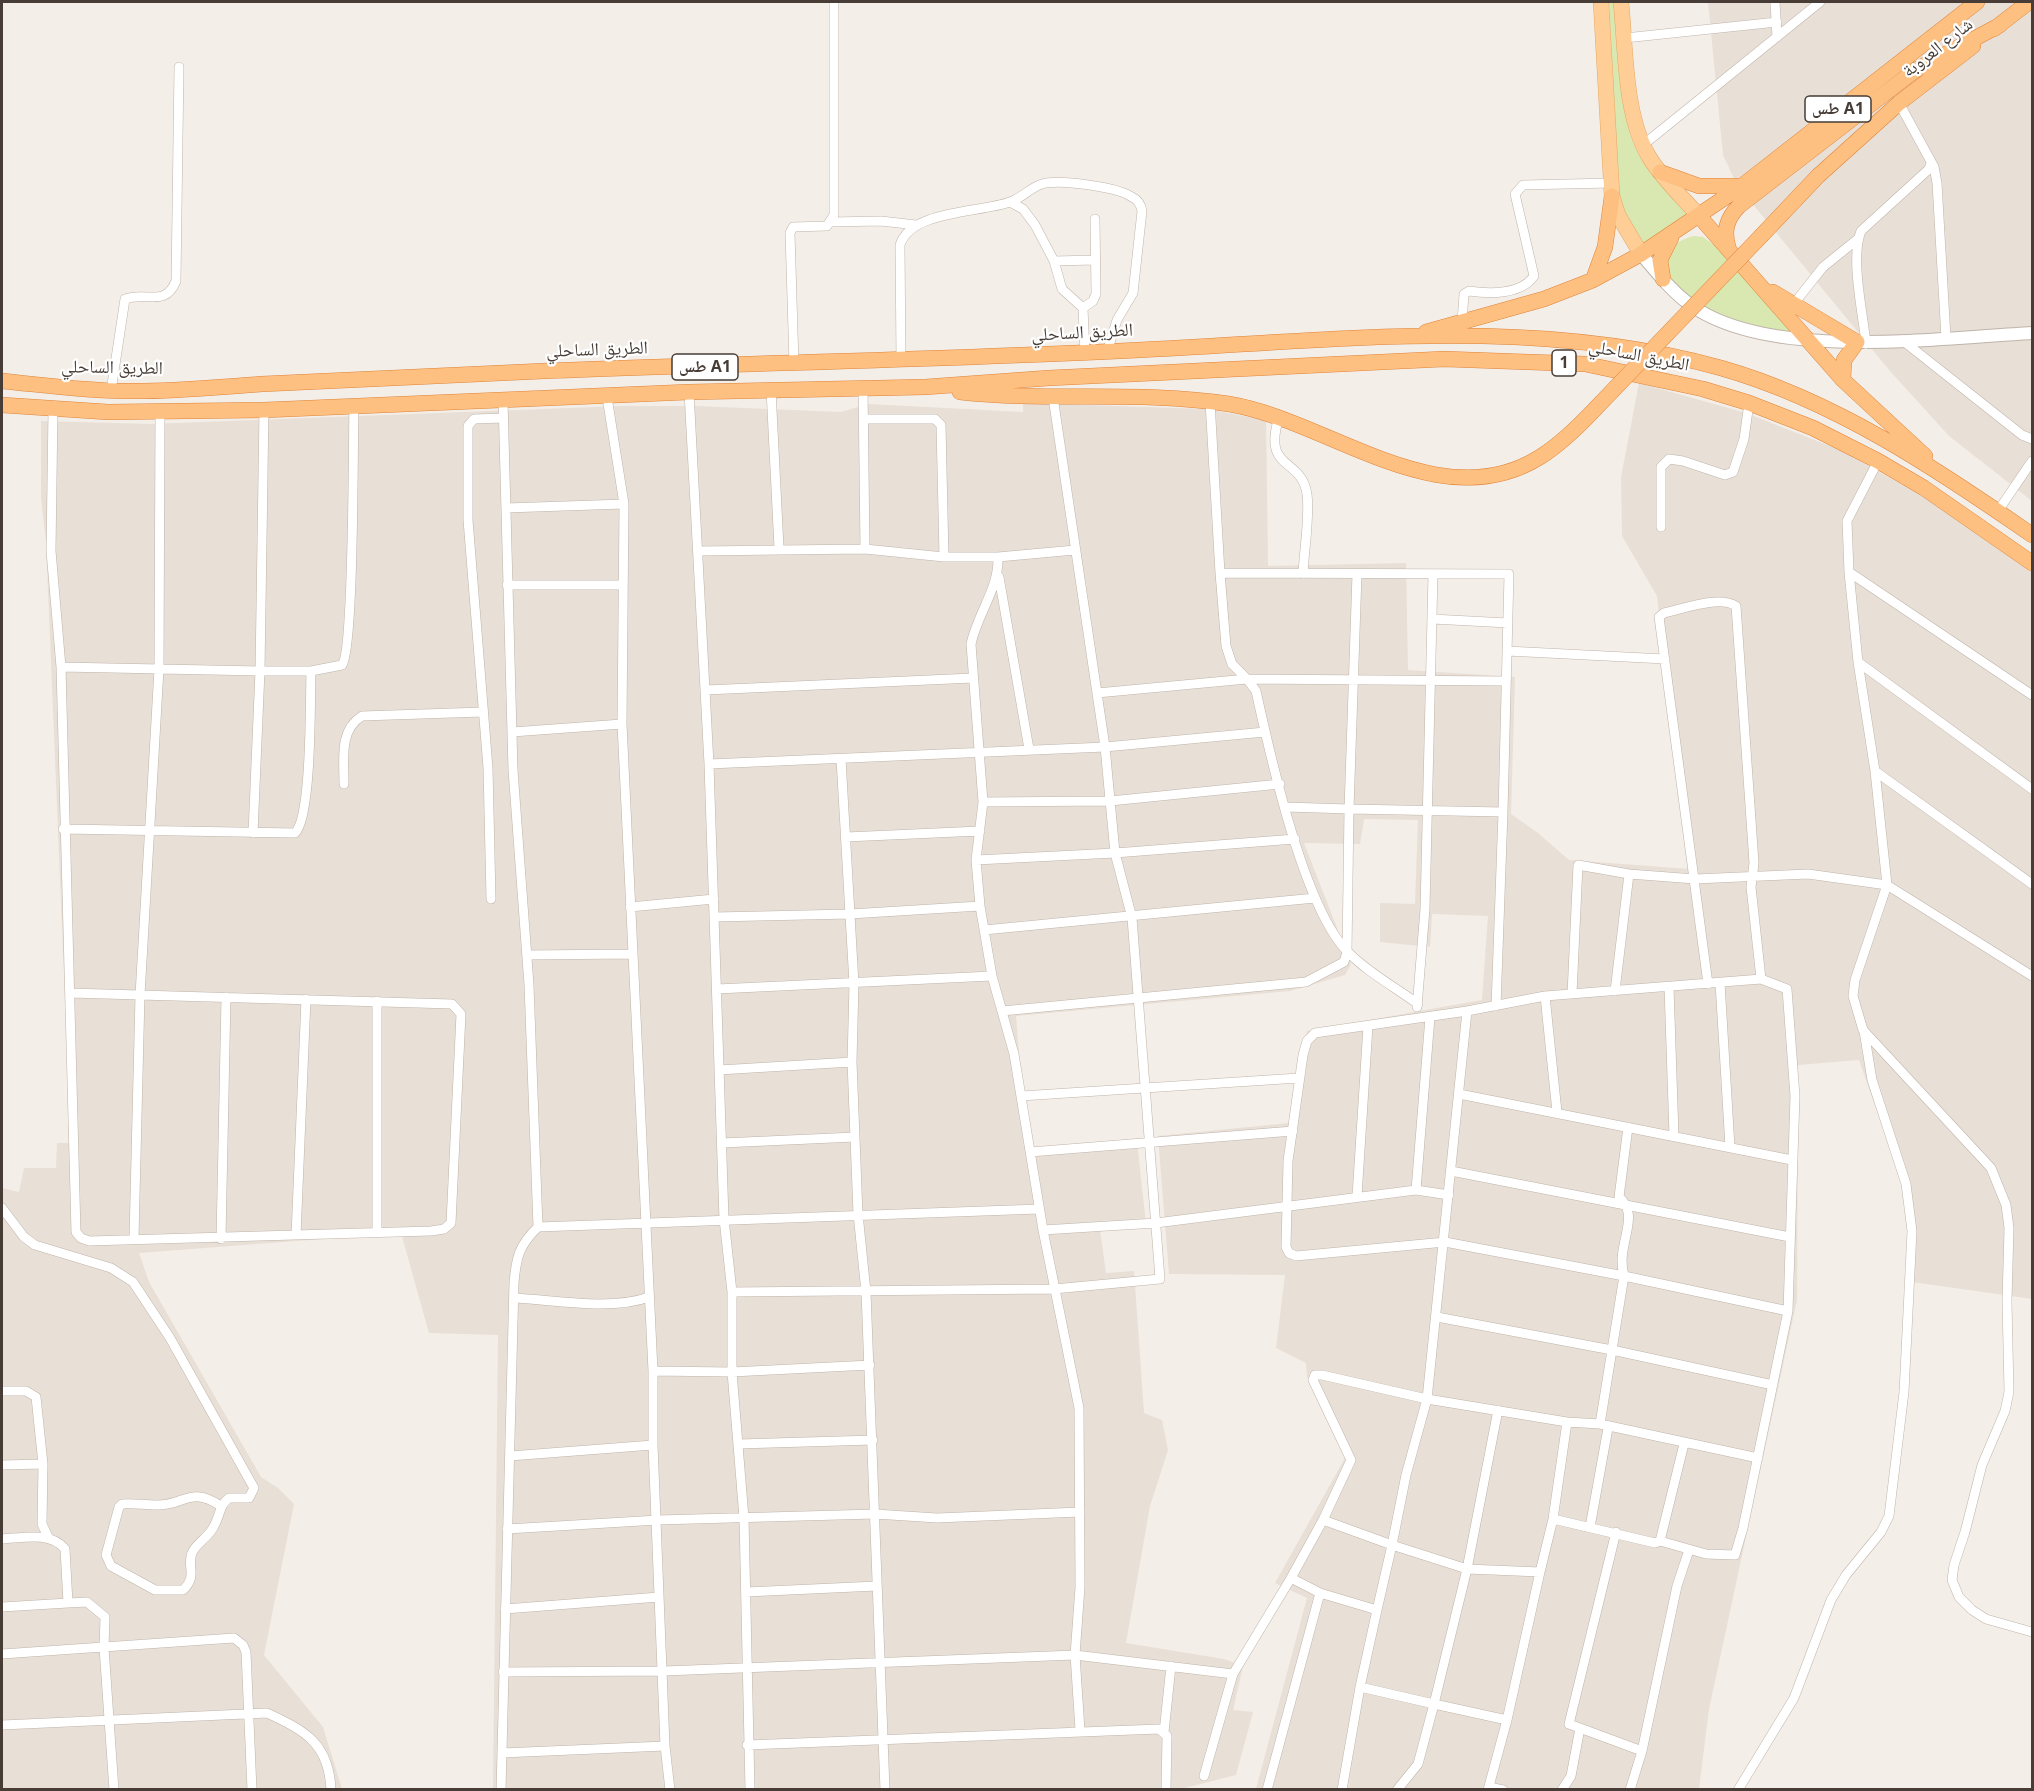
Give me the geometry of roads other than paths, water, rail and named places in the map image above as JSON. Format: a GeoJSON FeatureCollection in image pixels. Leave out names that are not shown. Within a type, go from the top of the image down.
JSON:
{"type":"FeatureCollection","features":[{"type":"Feature","properties":{"kind":"highway","name":"الطريق الساحلي"},"geometry":{"type":"LineString","coordinates":[[1409,337],[1544,299],[1593,280],[1641,254],[1742,186],[1977,2]]}},
{"type":"Feature","properties":{"kind":"highway","name":"شارع العروبة"},"geometry":{"type":"LineString","coordinates":[[1899,102],[2029,2]]}},
{"type":"Feature","properties":{"kind":"highway"},"geometry":{"type":"LineString","coordinates":[[1729,250],[1725,231],[1727,221],[1739,206],[1914,71],[2000,25]]}},
{"type":"Feature","properties":{"kind":"highway","name":"طس A1"},"geometry":{"type":"LineString","coordinates":[[1279,417],[1389,463],[1446,477],[1474,477],[1507,472],[1539,458],[1569,436],[1818,176],[1899,102]]}},
{"type":"Feature","properties":{"kind":"highway"},"geometry":{"type":"LineString","coordinates":[[1660,172],[1700,186],[1742,186]]}},
{"type":"Feature","properties":{"kind":"highway"},"geometry":{"type":"LineString","coordinates":[[1593,280],[1605,247],[1612,189]]}},
{"type":"Feature","properties":{"kind":"highway"},"geometry":{"type":"LineString","coordinates":[[1700,216],[1843,380],[1882,418],[1961,485]]}},
{"type":"Feature","properties":{"kind":"highway"},"geometry":{"type":"LineString","coordinates":[[1663,279],[1660,266],[1662,253],[1674,233]]}},
{"type":"Feature","properties":{"kind":"highway"},"geometry":{"type":"LineString","coordinates":[[1761,284],[1862,343],[1844,360],[1843,380]]}},
{"type":"Feature","properties":{"kind":"highway","name":"الطريق الساحلي"},"geometry":{"type":"LineString","coordinates":[[2,381],[111,391],[545,371],[1085,353],[1409,337],[1563,338],[1673,356],[1726,369],[1784,392],[1846,420],[1961,485],[2032,535]]}},
{"type":"Feature","properties":{"kind":"highway","name":"الطريق الساحلي"},"geometry":{"type":"LineString","coordinates":[[925,387],[1049,378],[1400,360],[1512,360],[1596,366],[1652,377],[1749,402],[1813,428],[1878,461],[1924,488],[2032,563]]}},
{"type":"Feature","properties":{"kind":"highway"},"geometry":{"type":"LineString","coordinates":[[925,387],[978,394],[1210,402],[1229,404],[1279,417]]}},
{"type":"Feature","properties":{"kind":"highway","name":"طس A1"},"geometry":{"type":"LineString","coordinates":[[2,405],[53,410],[264,410],[354,404],[607,397],[688,392],[925,387]]}},
{"type":"Feature","properties":{"kind":"main road"},"geometry":{"type":"LineString","coordinates":[[1601,2],[1612,189],[1618,215],[1641,254]]}},
{"type":"Feature","properties":{"kind":"main road"},"geometry":{"type":"LineString","coordinates":[[1621,2],[1633,116],[1642,145],[1660,172],[1700,216]]}},
{"type":"Feature","properties":{"kind":"street"},"geometry":{"type":"LineString","coordinates":[[795,364],[790,233],[793,226],[798,225],[827,226],[832,222],[834,215],[834,2]]}},
{"type":"Feature","properties":{"kind":"street"},"geometry":{"type":"LineString","coordinates":[[1775,2],[1777,37]]}},
{"type":"Feature","properties":{"kind":"street"},"geometry":{"type":"LineString","coordinates":[[1642,145],[1820,2]]}},
{"type":"Feature","properties":{"kind":"street"},"geometry":{"type":"LineString","coordinates":[[1625,38],[1777,22]]}},
{"type":"Feature","properties":{"kind":"street"},"geometry":{"type":"LineString","coordinates":[[111,391],[124,298],[164,297],[172,290],[176,281],[179,67]]}},
{"type":"Feature","properties":{"kind":"street"},"geometry":{"type":"LineString","coordinates":[[1899,102],[1931,163],[1938,193],[1946,338]]}},
{"type":"Feature","properties":{"kind":"street"},"geometry":{"type":"LineString","coordinates":[[1862,343],[1857,256],[1861,231],[1929,169],[1931,163]]}},
{"type":"Feature","properties":{"kind":"street"},"geometry":{"type":"LineString","coordinates":[[832,222],[881,221],[916,225],[1010,202],[1036,186],[1050,183],[1121,192],[1134,197],[1142,211],[1136,285],[1111,334],[1107,352]]}},
{"type":"Feature","properties":{"kind":"street"},"geometry":{"type":"LineString","coordinates":[[1462,322],[1464,294],[1469,291],[1487,294],[1511,291],[1534,276],[1515,194],[1517,188],[1523,185],[1612,189]]}},
{"type":"Feature","properties":{"kind":"street"},"geometry":{"type":"LineString","coordinates":[[1010,202],[1023,209],[1054,261],[1062,289],[1083,308],[1085,353]]}},
{"type":"Feature","properties":{"kind":"street"},"geometry":{"type":"LineString","coordinates":[[1083,308],[1093,301],[1096,294],[1095,219]]}},
{"type":"Feature","properties":{"kind":"street"},"geometry":{"type":"LineString","coordinates":[[901,360],[900,245],[906,232],[916,225]]}},
{"type":"Feature","properties":{"kind":"street"},"geometry":{"type":"LineString","coordinates":[[1793,304],[1823,267],[1859,238]]}},
{"type":"Feature","properties":{"kind":"street"},"geometry":{"type":"LineString","coordinates":[[1641,254],[1689,304],[1713,318],[1744,330],[1806,340],[1862,343],[2032,333]]}},
{"type":"Feature","properties":{"kind":"street"},"geometry":{"type":"LineString","coordinates":[[1054,261],[1095,260]]}},
{"type":"Feature","properties":{"kind":"street"},"geometry":{"type":"LineString","coordinates":[[1902,340],[2022,435],[2032,437]]}},
{"type":"Feature","properties":{"kind":"street"},"geometry":{"type":"LineString","coordinates":[[863,387],[865,549]]}},
{"type":"Feature","properties":{"kind":"street"},"geometry":{"type":"LineString","coordinates":[[771,390],[779,548]]}},
{"type":"Feature","properties":{"kind":"street"},"geometry":{"type":"LineString","coordinates":[[688,392],[706,690],[724,1219],[732,1292],[732,1372],[744,1518],[747,1745],[750,1790]]}},
{"type":"Feature","properties":{"kind":"street"},"geometry":{"type":"LineString","coordinates":[[607,397],[624,504],[622,724],[653,1371],[653,1445],[658,1520],[665,1746],[670,1790]]}},
{"type":"Feature","properties":{"kind":"street"},"geometry":{"type":"LineString","coordinates":[[732,1292],[1054,1290],[1160,1279],[1132,918],[1115,853],[1105,747],[1053,397]]}},
{"type":"Feature","properties":{"kind":"street"},"geometry":{"type":"LineString","coordinates":[[501,1790],[514,1298],[518,1252],[538,1227],[527,955],[512,732],[503,400]]}},
{"type":"Feature","properties":{"kind":"street"},"geometry":{"type":"LineString","coordinates":[[1210,402],[1220,573],[1227,646],[1232,664],[1256,691],[1295,839],[1319,912],[1347,952],[1418,1004]]}},
{"type":"Feature","properties":{"kind":"street"},"geometry":{"type":"LineString","coordinates":[[1661,527],[1661,467],[1669,459],[1683,461],[1725,475],[1733,472],[1744,439],[1749,402]]}},
{"type":"Feature","properties":{"kind":"street"},"geometry":{"type":"LineString","coordinates":[[61,667],[311,671],[342,665],[347,655],[351,594],[354,404]]}},
{"type":"Feature","properties":{"kind":"street"},"geometry":{"type":"LineString","coordinates":[[53,410],[51,551],[61,667],[63,829],[76,1232],[81,1238],[89,1241],[134,1238],[221,1239],[377,1231],[431,1231],[444,1229],[451,1223],[461,1014],[457,1007],[446,1002],[70,993]]}},
{"type":"Feature","properties":{"kind":"street"},"geometry":{"type":"LineString","coordinates":[[253,833],[260,671],[264,410]]}},
{"type":"Feature","properties":{"kind":"street"},"geometry":{"type":"LineString","coordinates":[[134,1238],[140,995],[159,669],[160,411]]}},
{"type":"Feature","properties":{"kind":"street"},"geometry":{"type":"LineString","coordinates":[[491,899],[488,768],[468,520],[468,426],[474,419],[503,417]]}},
{"type":"Feature","properties":{"kind":"street"},"geometry":{"type":"LineString","coordinates":[[1279,417],[1273,436],[1275,453],[1302,480],[1307,494],[1303,574]]}},
{"type":"Feature","properties":{"kind":"street"},"geometry":{"type":"LineString","coordinates":[[864,418],[934,419],[941,425],[944,557]]}},
{"type":"Feature","properties":{"kind":"street"},"geometry":{"type":"LineString","coordinates":[[1738,1790],[1794,1698],[1831,1600],[1846,1575],[1881,1532],[1889,1516],[1904,1392],[1912,1231],[1906,1184],[1872,1080],[1863,1030],[1853,996],[1855,980],[1887,885],[1875,771],[1858,662],[1848,572],[1847,521],[1878,461]]}},
{"type":"Feature","properties":{"kind":"street"},"geometry":{"type":"LineString","coordinates":[[1998,511],[2032,461]]}},
{"type":"Feature","properties":{"kind":"street"},"geometry":{"type":"LineString","coordinates":[[506,508],[624,504]]}},
{"type":"Feature","properties":{"kind":"street"},"geometry":{"type":"LineString","coordinates":[[699,551],[779,548],[865,549],[944,557],[998,557],[1075,550]]}},
{"type":"Feature","properties":{"kind":"street"},"geometry":{"type":"LineString","coordinates":[[998,557],[999,575],[1029,749]]}},
{"type":"Feature","properties":{"kind":"street"},"geometry":{"type":"LineString","coordinates":[[1848,572],[2032,694]]}},
{"type":"Feature","properties":{"kind":"street"},"geometry":{"type":"LineString","coordinates":[[1220,573],[1509,574],[1496,1006]]}},
{"type":"Feature","properties":{"kind":"street"},"geometry":{"type":"LineString","coordinates":[[1002,1011],[1138,996],[1306,982],[1344,962],[1347,952],[1357,574]]}},
{"type":"Feature","properties":{"kind":"street"},"geometry":{"type":"LineString","coordinates":[[1416,1018],[1428,813],[1433,574]]}},
{"type":"Feature","properties":{"kind":"street"},"geometry":{"type":"LineString","coordinates":[[999,575],[976,622],[971,644],[983,802],[976,860],[984,930],[993,976],[1014,1054],[1039,1209],[1079,1408],[1080,1587],[1075,1655],[1080,1730]]}},
{"type":"Feature","properties":{"kind":"street"},"geometry":{"type":"LineString","coordinates":[[507,585],[622,585]]}},
{"type":"Feature","properties":{"kind":"street"},"geometry":{"type":"LineString","coordinates":[[1708,984],[1659,617],[1664,613],[1718,602],[1731,603],[1736,606],[1754,862],[1751,887],[1761,979]]}},
{"type":"Feature","properties":{"kind":"street"},"geometry":{"type":"LineString","coordinates":[[1432,619],[1508,623]]}},
{"type":"Feature","properties":{"kind":"street"},"geometry":{"type":"LineString","coordinates":[[1507,651],[1665,659]]}},
{"type":"Feature","properties":{"kind":"street"},"geometry":{"type":"LineString","coordinates":[[1858,662],[2032,789]]}},
{"type":"Feature","properties":{"kind":"street"},"geometry":{"type":"LineString","coordinates":[[63,829],[287,834],[295,832],[302,822],[307,777],[311,671]]}},
{"type":"Feature","properties":{"kind":"street"},"geometry":{"type":"LineString","coordinates":[[706,690],[973,678]]}},
{"type":"Feature","properties":{"kind":"street"},"geometry":{"type":"LineString","coordinates":[[1097,693],[1247,680],[1506,681]]}},
{"type":"Feature","properties":{"kind":"street"},"geometry":{"type":"LineString","coordinates":[[344,784],[345,739],[352,722],[362,716],[483,712]]}},
{"type":"Feature","properties":{"kind":"street"},"geometry":{"type":"LineString","coordinates":[[512,732],[622,724]]}},
{"type":"Feature","properties":{"kind":"street"},"geometry":{"type":"LineString","coordinates":[[709,764],[1105,747],[1265,732]]}},
{"type":"Feature","properties":{"kind":"street"},"geometry":{"type":"LineString","coordinates":[[841,759],[854,984],[852,1062],[858,1214],[870,1365],[885,1790]]}},
{"type":"Feature","properties":{"kind":"street"},"geometry":{"type":"LineString","coordinates":[[1875,771],[2032,884]]}},
{"type":"Feature","properties":{"kind":"street"},"geometry":{"type":"LineString","coordinates":[[983,802],[1110,801],[1280,784]]}},
{"type":"Feature","properties":{"kind":"street"},"geometry":{"type":"LineString","coordinates":[[1286,807],[1428,813],[1503,812]]}},
{"type":"Feature","properties":{"kind":"street"},"geometry":{"type":"LineString","coordinates":[[846,837],[980,831]]}},
{"type":"Feature","properties":{"kind":"street"},"geometry":{"type":"LineString","coordinates":[[976,860],[1115,853],[1295,839]]}},
{"type":"Feature","properties":{"kind":"street"},"geometry":{"type":"LineString","coordinates":[[1572,994],[1578,865],[1629,873],[1695,879],[1808,874],[1887,885],[2032,976]]}},
{"type":"Feature","properties":{"kind":"street"},"geometry":{"type":"LineString","coordinates":[[1615,991],[1629,873]]}},
{"type":"Feature","properties":{"kind":"street"},"geometry":{"type":"LineString","coordinates":[[984,930],[1132,918],[1315,898]]}},
{"type":"Feature","properties":{"kind":"street"},"geometry":{"type":"LineString","coordinates":[[630,907],[714,900]]}},
{"type":"Feature","properties":{"kind":"street"},"geometry":{"type":"LineString","coordinates":[[715,917],[850,914],[980,906]]}},
{"type":"Feature","properties":{"kind":"street"},"geometry":{"type":"LineString","coordinates":[[527,955],[632,954]]}},
{"type":"Feature","properties":{"kind":"street"},"geometry":{"type":"LineString","coordinates":[[717,989],[993,976]]}},
{"type":"Feature","properties":{"kind":"street"},"geometry":{"type":"LineString","coordinates":[[1553,1518],[1655,1543],[1660,1541],[1706,1554],[1735,1555],[1758,1458],[1788,1311],[1795,1096],[1786,989],[1761,979],[1545,996],[1310,1036],[1303,1054],[1293,1131],[1287,1207],[1286,1246],[1289,1253],[1296,1256],[1444,1242],[1624,1276],[1788,1311]]}},
{"type":"Feature","properties":{"kind":"street"},"geometry":{"type":"LineString","coordinates":[[1720,983],[1730,1147]]}},
{"type":"Feature","properties":{"kind":"street"},"geometry":{"type":"LineString","coordinates":[[1669,987],[1674,1136]]}},
{"type":"Feature","properties":{"kind":"street"},"geometry":{"type":"LineString","coordinates":[[1545,996],[1557,1112]]}},
{"type":"Feature","properties":{"kind":"street"},"geometry":{"type":"LineString","coordinates":[[221,1239],[226,997]]}},
{"type":"Feature","properties":{"kind":"street"},"geometry":{"type":"LineString","coordinates":[[296,1235],[306,999]]}},
{"type":"Feature","properties":{"kind":"street"},"geometry":{"type":"LineString","coordinates":[[377,1001],[377,1231]]}},
{"type":"Feature","properties":{"kind":"street"},"geometry":{"type":"LineString","coordinates":[[1342,1790],[1360,1687],[1406,1475],[1427,1399],[1467,1011]]}},
{"type":"Feature","properties":{"kind":"street"},"geometry":{"type":"LineString","coordinates":[[1416,1190],[1430,1017]]}},
{"type":"Feature","properties":{"kind":"street"},"geometry":{"type":"LineString","coordinates":[[1357,1196],[1368,1026]]}},
{"type":"Feature","properties":{"kind":"street"},"geometry":{"type":"LineString","coordinates":[[1863,1030],[1991,1168],[2006,1206],[2009,1228],[2007,1301],[2009,1392],[2005,1411],[1982,1465],[1954,1565],[1952,1580],[1959,1597],[1972,1610],[1986,1619],[2032,1632]]}},
{"type":"Feature","properties":{"kind":"street"},"geometry":{"type":"LineString","coordinates":[[719,1070],[852,1062]]}},
{"type":"Feature","properties":{"kind":"street"},"geometry":{"type":"LineString","coordinates":[[1021,1096],[1299,1078]]}},
{"type":"Feature","properties":{"kind":"street"},"geometry":{"type":"LineString","coordinates":[[1459,1094],[1792,1160]]}},
{"type":"Feature","properties":{"kind":"street"},"geometry":{"type":"LineString","coordinates":[[1590,1527],[1612,1350],[1624,1276],[1619,1260],[1630,1215],[1628,1204],[1619,1197],[1628,1126]]}},
{"type":"Feature","properties":{"kind":"street"},"geometry":{"type":"LineString","coordinates":[[1030,1152],[1293,1131]]}},
{"type":"Feature","properties":{"kind":"street"},"geometry":{"type":"LineString","coordinates":[[722,1143],[855,1137]]}},
{"type":"Feature","properties":{"kind":"street"},"geometry":{"type":"LineString","coordinates":[[1451,1171],[1790,1237]]}},
{"type":"Feature","properties":{"kind":"street"},"geometry":{"type":"LineString","coordinates":[[1043,1230],[1156,1222],[1416,1190],[1449,1195]]}},
{"type":"Feature","properties":{"kind":"street"},"geometry":{"type":"LineString","coordinates":[[2,1208],[24,1237],[35,1245],[111,1268],[133,1282],[170,1338],[254,1488],[249,1498],[230,1498],[221,1506],[214,1527],[193,1551],[190,1561],[192,1574],[189,1584],[183,1590],[155,1590],[111,1566],[106,1555],[118,1507],[122,1504],[158,1506],[187,1496],[203,1497],[221,1506]]}},
{"type":"Feature","properties":{"kind":"street"},"geometry":{"type":"LineString","coordinates":[[538,1227],[646,1225],[724,1219],[1039,1209]]}},
{"type":"Feature","properties":{"kind":"street"},"geometry":{"type":"LineString","coordinates":[[514,1298],[617,1304],[634,1303],[649,1297]]}},
{"type":"Feature","properties":{"kind":"street"},"geometry":{"type":"LineString","coordinates":[[1437,1317],[1612,1350],[1773,1385]]}},
{"type":"Feature","properties":{"kind":"street"},"geometry":{"type":"LineString","coordinates":[[653,1371],[732,1372],[870,1365]]}},
{"type":"Feature","properties":{"kind":"street"},"geometry":{"type":"LineString","coordinates":[[1204,1776],[1233,1674],[1323,1520],[1351,1460],[1350,1453],[1313,1380],[1315,1376],[1322,1375],[1427,1399],[1604,1426],[1758,1458]]}},
{"type":"Feature","properties":{"kind":"street"},"geometry":{"type":"LineString","coordinates":[[2,1392],[26,1391],[36,1397],[43,1464],[42,1524],[48,1537]]}},
{"type":"Feature","properties":{"kind":"street"},"geometry":{"type":"LineString","coordinates":[[1397,1790],[1418,1764],[1434,1704],[1467,1569],[1498,1410]]}},
{"type":"Feature","properties":{"kind":"street"},"geometry":{"type":"LineString","coordinates":[[1503,1790],[1488,1788],[1507,1720],[1553,1518],[1568,1422]]}},
{"type":"Feature","properties":{"kind":"street"},"geometry":{"type":"LineString","coordinates":[[739,1444],[873,1440]]}},
{"type":"Feature","properties":{"kind":"street"},"geometry":{"type":"LineString","coordinates":[[1660,1541],[1684,1444]]}},
{"type":"Feature","properties":{"kind":"street"},"geometry":{"type":"LineString","coordinates":[[510,1456],[653,1445]]}},
{"type":"Feature","properties":{"kind":"street"},"geometry":{"type":"LineString","coordinates":[[2,1465],[43,1464]]}},
{"type":"Feature","properties":{"kind":"street"},"geometry":{"type":"LineString","coordinates":[[507,1529],[658,1520],[875,1514],[937,1518],[1080,1512]]}},
{"type":"Feature","properties":{"kind":"street"},"geometry":{"type":"LineString","coordinates":[[1323,1520],[1467,1569],[1540,1572]]}},
{"type":"Feature","properties":{"kind":"street"},"geometry":{"type":"LineString","coordinates":[[1616,1532],[1569,1724],[1642,1751]]}},
{"type":"Feature","properties":{"kind":"street"},"geometry":{"type":"LineString","coordinates":[[2,1539],[48,1537],[60,1543],[65,1549],[68,1603]]}},
{"type":"Feature","properties":{"kind":"street"},"geometry":{"type":"LineString","coordinates":[[1630,1790],[1642,1751],[1677,1586],[1689,1550]]}},
{"type":"Feature","properties":{"kind":"street"},"geometry":{"type":"LineString","coordinates":[[1291,1578],[1320,1593],[1377,1610]]}},
{"type":"Feature","properties":{"kind":"street"},"geometry":{"type":"LineString","coordinates":[[746,1592],[877,1586]]}},
{"type":"Feature","properties":{"kind":"street"},"geometry":{"type":"LineString","coordinates":[[1267,1790],[1320,1593]]}},
{"type":"Feature","properties":{"kind":"street"},"geometry":{"type":"LineString","coordinates":[[505,1609],[659,1597]]}},
{"type":"Feature","properties":{"kind":"street"},"geometry":{"type":"LineString","coordinates":[[2,1607],[87,1602],[105,1617],[104,1648],[111,1718],[114,1790]]}},
{"type":"Feature","properties":{"kind":"street"},"geometry":{"type":"LineString","coordinates":[[2,1654],[234,1638],[243,1645],[246,1652],[252,1790]]}},
{"type":"Feature","properties":{"kind":"street"},"geometry":{"type":"LineString","coordinates":[[503,1672],[663,1671],[1075,1655],[1233,1674]]}},
{"type":"Feature","properties":{"kind":"street"},"geometry":{"type":"LineString","coordinates":[[1164,1732],[1171,1666]]}},
{"type":"Feature","properties":{"kind":"street"},"geometry":{"type":"LineString","coordinates":[[1360,1687],[1507,1720]]}},
{"type":"Feature","properties":{"kind":"street"},"geometry":{"type":"LineString","coordinates":[[2,1725],[111,1718],[248,1716],[253,1712],[267,1713],[290,1724],[318,1745],[330,1768],[331,1790]]}},
{"type":"Feature","properties":{"kind":"street"},"geometry":{"type":"LineString","coordinates":[[1563,1790],[1571,1776],[1580,1728]]}},
{"type":"Feature","properties":{"kind":"street"},"geometry":{"type":"LineString","coordinates":[[747,1745],[1080,1730],[1159,1729],[1167,1736],[1166,1790]]}},
{"type":"Feature","properties":{"kind":"street"},"geometry":{"type":"LineString","coordinates":[[502,1752],[665,1746]]}}]}
